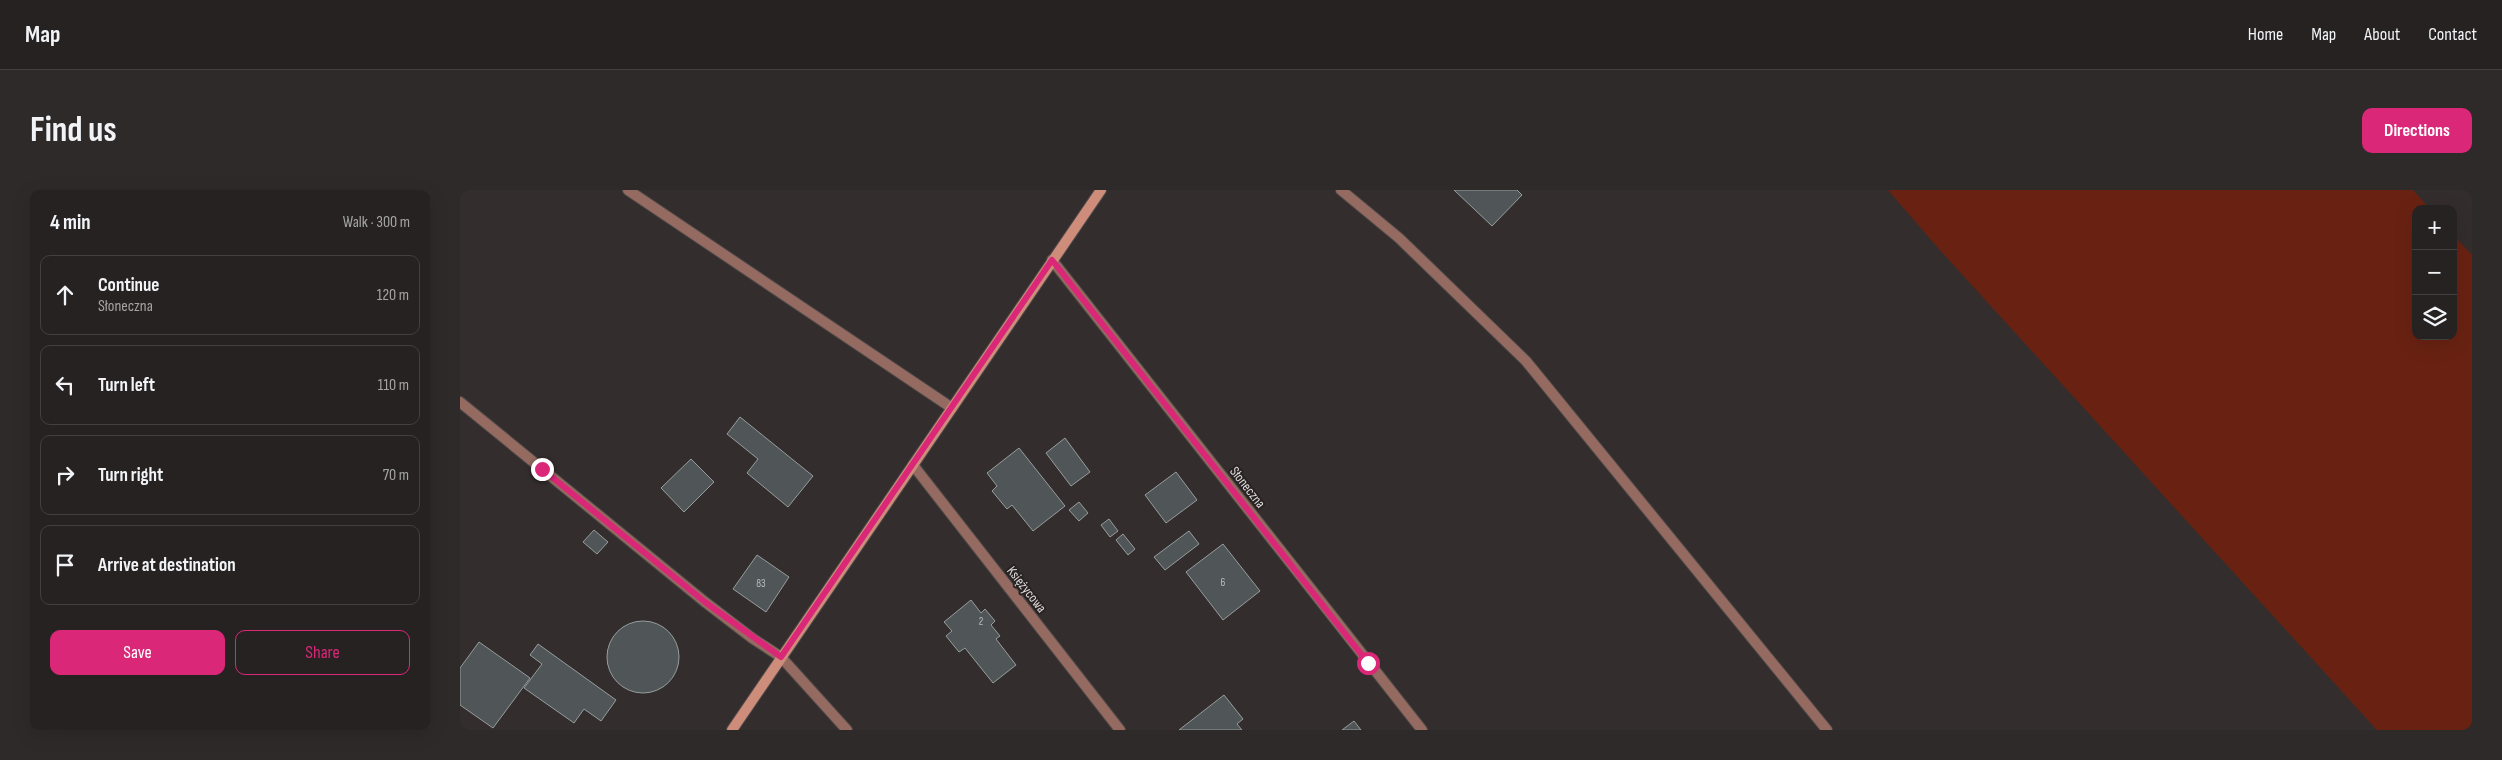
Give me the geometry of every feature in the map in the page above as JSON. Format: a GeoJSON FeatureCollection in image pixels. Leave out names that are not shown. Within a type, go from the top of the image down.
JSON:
{"type":"FeatureCollection","features":[{"type":"Feature","properties":{"kind":"street"},"geometry":{"type":"LineString","coordinates":[[628,190],[952,408]]}},
{"type":"Feature","properties":{"kind":"street"},"geometry":{"type":"LineString","coordinates":[[732,730],[1101,190]]}},
{"type":"Feature","properties":{"kind":"street"},"geometry":{"type":"LineString","coordinates":[[1341,190],[1400,238],[1526,361],[1827,730]]}},
{"type":"Feature","properties":{"kind":"street","name":"Słoneczna"},"geometry":{"type":"LineString","coordinates":[[1052,260],[1422,730]]}},
{"type":"Feature","properties":{"kind":"street"},"geometry":{"type":"LineString","coordinates":[[460,402],[705,602],[781,657],[847,730]]}},
{"type":"Feature","properties":{"kind":"street","name":"Księżycowa"},"geometry":{"type":"LineString","coordinates":[[913,465],[1120,730]]}},
{"type":"Feature","properties":{"kind":"shaded area"},"geometry":{"type":"Polygon","coordinates":[[[1888,190],[2413,190],[2426,205],[2412,205],[2412,340],[2457,340],[2457,239],[2472,255],[2472,730],[2377,730],[1938,248],[1888,190]]]}},
{"type":"Feature","properties":{"kind":"building"},"geometry":{"type":"Polygon","coordinates":[[[1454,190],[1517,190],[1522,195],[1492,226],[1454,190]]]}},
{"type":"Feature","properties":{"kind":"building"},"geometry":{"type":"Polygon","coordinates":[[[740,417],[813,476],[788,507],[747,473],[758,459],[727,434],[740,417]]]}},
{"type":"Feature","properties":{"kind":"building"},"geometry":{"type":"Polygon","coordinates":[[[1065,438],[1090,472],[1071,486],[1046,453],[1065,438]]]}},
{"type":"Feature","properties":{"kind":"building"},"geometry":{"type":"Polygon","coordinates":[[[1019,448],[1065,506],[1033,531],[1012,505],[1007,509],[992,491],[997,486],[987,473],[1019,448]]]}},
{"type":"Feature","properties":{"kind":"building"},"geometry":{"type":"Polygon","coordinates":[[[691,459],[714,482],[684,512],[661,488],[691,459]]]}},
{"type":"Feature","properties":{"kind":"building"},"geometry":{"type":"Polygon","coordinates":[[[1176,472],[1197,500],[1166,523],[1145,495],[1176,472]]]}},
{"type":"Feature","properties":{"kind":"building"},"geometry":{"type":"Polygon","coordinates":[[[1079,502],[1088,513],[1079,521],[1069,510],[1079,502]]]}},
{"type":"Feature","properties":{"kind":"building"},"geometry":{"type":"Polygon","coordinates":[[[1109,519],[1118,531],[1110,537],[1101,525],[1109,519]]]}},
{"type":"Feature","properties":{"kind":"building"},"geometry":{"type":"Polygon","coordinates":[[[594,530],[608,542],[597,554],[583,542],[594,530]]]}},
{"type":"Feature","properties":{"kind":"building"},"geometry":{"type":"Polygon","coordinates":[[[1189,531],[1199,544],[1165,570],[1154,557],[1189,531]]]}},
{"type":"Feature","properties":{"kind":"building"},"geometry":{"type":"Polygon","coordinates":[[[1123,534],[1135,549],[1128,555],[1116,540],[1123,534]]]}},
{"type":"Feature","properties":{"kind":"building"},"geometry":{"type":"Polygon","coordinates":[[[1223,544],[1260,591],[1223,620],[1186,572],[1223,544]]]}},
{"type":"Feature","properties":{"kind":"building"},"geometry":{"type":"Polygon","coordinates":[[[757,555],[789,577],[766,612],[733,589],[757,555]]]}},
{"type":"Feature","properties":{"kind":"building"},"geometry":{"type":"Polygon","coordinates":[[[971,600],[981,613],[985,609],[995,621],[991,625],[1000,636],[996,639],[1016,665],[993,683],[965,648],[959,652],[946,636],[952,631],[944,622],[971,600]]]}},
{"type":"Feature","properties":{"kind":"building"},"geometry":{"type":"Polygon","coordinates":[[[643,621],[663,627],[673,637],[679,657],[673,677],[663,687],[643,693],[623,687],[613,677],[607,657],[613,637],[623,627],[643,621]]]}},
{"type":"Feature","properties":{"kind":"building"},"geometry":{"type":"Polygon","coordinates":[[[479,642],[530,678],[493,728],[460,705],[460,668],[479,642]]]}},
{"type":"Feature","properties":{"kind":"building"},"geometry":{"type":"Polygon","coordinates":[[[538,644],[616,700],[601,721],[584,709],[574,723],[524,688],[542,664],[530,655],[538,644]]]}},
{"type":"Feature","properties":{"kind":"building"},"geometry":{"type":"Polygon","coordinates":[[[1224,695],[1243,719],[1237,724],[1242,730],[1179,730],[1224,695]]]}},
{"type":"Feature","properties":{"kind":"building"},"geometry":{"type":"Polygon","coordinates":[[[1354,721],[1361,730],[1342,730],[1354,721]]]}},
{"type":"Feature","properties":{"kind":"route"},"geometry":{"type":"LineString","coordinates":[[542,469],[705,602],[752,638],[781,657],[1052,260],[1368,663]]}}]}
